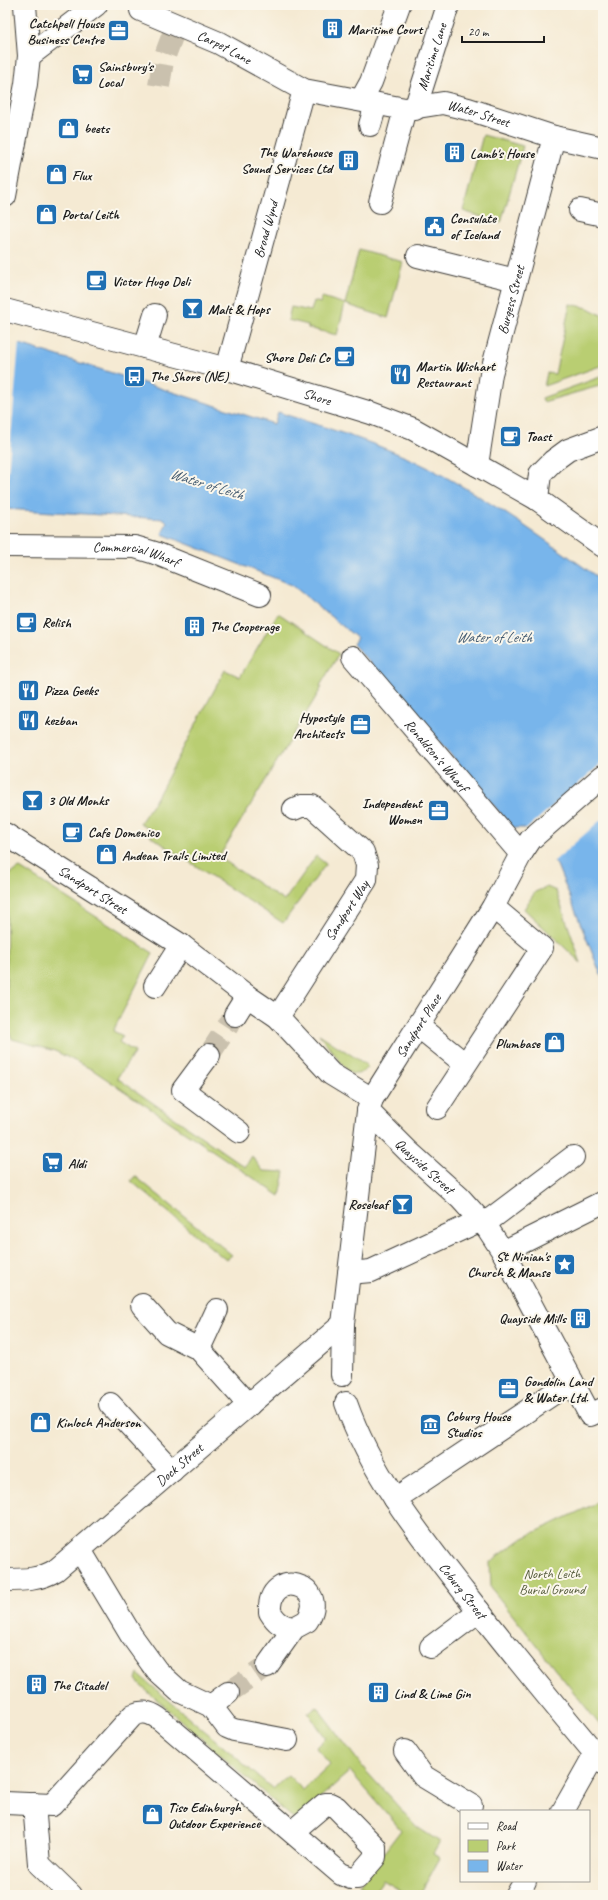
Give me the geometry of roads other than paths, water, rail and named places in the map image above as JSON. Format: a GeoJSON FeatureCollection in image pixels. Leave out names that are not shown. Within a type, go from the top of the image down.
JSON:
{"type":"FeatureCollection","features":[{"type":"Feature","properties":{"kind":"street"},"geometry":{"type":"LineString","coordinates":[[5,196],[26,84],[29,56],[25,5]]}},
{"type":"Feature","properties":{"kind":"street"},"geometry":{"type":"LineString","coordinates":[[29,56],[96,5]]}},
{"type":"Feature","properties":{"kind":"street"},"geometry":{"type":"LineString","coordinates":[[370,126],[368,102],[370,82],[399,5]]}},
{"type":"Feature","properties":{"kind":"street","name":"Maritime Lane"},"geometry":{"type":"LineString","coordinates":[[380,202],[410,109],[448,5]]}},
{"type":"Feature","properties":{"kind":"street","name":"Carpet Lane"},"geometry":{"type":"LineString","coordinates":[[139,7],[175,29],[225,47],[304,90]]}},
{"type":"Feature","properties":{"kind":"street","name":"Water Street"},"geometry":{"type":"LineString","coordinates":[[304,90],[410,109],[443,103],[468,109],[554,137],[603,148]]}},
{"type":"Feature","properties":{"kind":"street","name":"Broad Wynd"},"geometry":{"type":"LineString","coordinates":[[227,369],[304,90]]}},
{"type":"Feature","properties":{"kind":"street","name":"Burgess Street"},"geometry":{"type":"LineString","coordinates":[[477,465],[491,374],[554,137]]}},
{"type":"Feature","properties":{"kind":"street"},"geometry":{"type":"LineString","coordinates":[[580,210],[603,215]]}},
{"type":"Feature","properties":{"kind":"street"},"geometry":{"type":"LineString","coordinates":[[418,256],[516,280]]}},
{"type":"Feature","properties":{"kind":"street","name":"Shore"},"geometry":{"type":"LineString","coordinates":[[5,310],[227,369],[371,413],[413,430],[477,465],[537,500],[603,546]]}},
{"type":"Feature","properties":{"kind":"street"},"geometry":{"type":"LineString","coordinates":[[145,347],[155,315]]}},
{"type":"Feature","properties":{"kind":"street"},"geometry":{"type":"LineString","coordinates":[[537,500],[540,474],[553,460],[568,450],[603,436]]}},
{"type":"Feature","properties":{"kind":"street","name":"Commercial Wharf"},"geometry":{"type":"LineString","coordinates":[[5,546],[135,547],[155,553],[260,595]]}},
{"type":"Feature","properties":{"kind":"street","name":"Ronaldson's Wharf"},"geometry":{"type":"LineString","coordinates":[[352,657],[526,847]]}},
{"type":"Feature","properties":{"kind":"street","name":"Sandport Place"},"geometry":{"type":"LineString","coordinates":[[343,1324],[370,1105],[493,907],[526,847],[603,776]]}},
{"type":"Feature","properties":{"kind":"street","name":"Sandport Way"},"geometry":{"type":"LineString","coordinates":[[278,1017],[366,880],[367,865],[363,852],[312,806],[301,806],[294,809]]}},
{"type":"Feature","properties":{"kind":"street","name":"Sandport Street"},"geometry":{"type":"LineString","coordinates":[[5,834],[181,945],[240,990]]}},
{"type":"Feature","properties":{"kind":"street"},"geometry":{"type":"LineString","coordinates":[[437,1108],[542,948],[493,907]]}},
{"type":"Feature","properties":{"kind":"street"},"geometry":{"type":"LineString","coordinates":[[156,986],[181,945]]}},
{"type":"Feature","properties":{"kind":"street"},"geometry":{"type":"LineString","coordinates":[[235,1015],[240,990],[278,1017],[331,1074],[370,1105]]}},
{"type":"Feature","properties":{"kind":"street"},"geometry":{"type":"LineString","coordinates":[[418,1026],[465,1064]]}},
{"type":"Feature","properties":{"kind":"street"},"geometry":{"type":"LineString","coordinates":[[209,1055],[183,1090],[239,1132]]}},
{"type":"Feature","properties":{"kind":"street","name":"Quayside Street"},"geometry":{"type":"LineString","coordinates":[[370,1105],[392,1135],[451,1189],[483,1222],[503,1252],[590,1415],[603,1409]]}},
{"type":"Feature","properties":{"kind":"street"},"geometry":{"type":"LineString","coordinates":[[350,1273],[371,1272],[483,1222],[573,1157]]}},
{"type":"Feature","properties":{"kind":"street"},"geometry":{"type":"LineString","coordinates":[[503,1252],[603,1202]]}},
{"type":"Feature","properties":{"kind":"street"},"geometry":{"type":"LineString","coordinates":[[142,1305],[167,1333],[199,1349],[249,1405]]}},
{"type":"Feature","properties":{"kind":"street"},"geometry":{"type":"LineString","coordinates":[[199,1349],[217,1310]]}},
{"type":"Feature","properties":{"kind":"street"},"geometry":{"type":"LineString","coordinates":[[342,1375],[343,1324]]}},
{"type":"Feature","properties":{"kind":"street","name":"Dock Street"},"geometry":{"type":"LineString","coordinates":[[5,1580],[28,1580],[47,1575],[80,1550],[343,1324]]}},
{"type":"Feature","properties":{"kind":"street"},"geometry":{"type":"LineString","coordinates":[[395,1498],[572,1381]]}},
{"type":"Feature","properties":{"kind":"street","name":"Coburg Street"},"geometry":{"type":"LineString","coordinates":[[346,1403],[357,1432],[395,1498],[427,1544],[479,1612],[599,1759]]}},
{"type":"Feature","properties":{"kind":"street"},"geometry":{"type":"LineString","coordinates":[[110,1404],[172,1471]]}},
{"type":"Feature","properties":{"kind":"street"},"geometry":{"type":"LineString","coordinates":[[80,1550],[132,1635],[157,1671],[179,1691],[220,1700],[224,1723],[234,1730],[287,1740]]}},
{"type":"Feature","properties":{"kind":"street"},"geometry":{"type":"LineString","coordinates":[[431,1647],[479,1612]]}},
{"type":"Feature","properties":{"kind":"street"},"geometry":{"type":"LineString","coordinates":[[267,1666],[294,1628]]}},
{"type":"Feature","properties":{"kind":"street"},"geometry":{"type":"LineString","coordinates":[[5,1803],[52,1805],[133,1714],[149,1712],[162,1721],[292,1832]]}},
{"type":"Feature","properties":{"kind":"street"},"geometry":{"type":"LineString","coordinates":[[405,1751],[423,1776],[471,1805]]}},
{"type":"Feature","properties":{"kind":"street"},"geometry":{"type":"LineString","coordinates":[[565,1810],[599,1759]]}},
{"type":"Feature","properties":{"kind":"street"},"geometry":{"type":"LineString","coordinates":[[34,1804],[39,1864],[71,1895]]}},
{"type":"Feature","properties":{"kind":"street"},"geometry":{"type":"LineString","coordinates":[[517,1895],[524,1882]]}},
{"type":"Feature","properties":{"kind":"water","name":"Water of Leith"},"geometry":{"type":"Polygon","coordinates":[[[5,343],[20,344],[274,424],[278,412],[394,452],[431,469],[476,494],[519,522],[603,581],[603,980],[557,865],[524,828],[513,828],[415,713],[353,644],[357,638],[292,585],[162,534],[167,522],[164,519],[5,509],[5,343]]]}},
{"type":"Feature","properties":{"kind":"tunnel"},"geometry":{"type":"LineString","coordinates":[[159,86],[163,61],[173,34]]}},
{"type":"Feature","properties":{"kind":"tunnel"},"geometry":{"type":"LineString","coordinates":[[209,1055],[235,1015]]}},
{"type":"Feature","properties":{"kind":"tunnel"},"geometry":{"type":"LineString","coordinates":[[228,1693],[267,1666]]}},
{"type":"Feature","properties":{"kind":"place","name":"Maritime Court"},"geometry":{"type":"Point","coordinates":[332,29]}},
{"type":"Feature","properties":{"kind":"place","name":"Catchpell House Business Centre"},"geometry":{"type":"Point","coordinates":[119,31]}},
{"type":"Feature","properties":{"kind":"place","name":"Sainsbury's Local"},"geometry":{"type":"Point","coordinates":[82,74]}},
{"type":"Feature","properties":{"kind":"place","name":"beets"},"geometry":{"type":"Point","coordinates":[69,128]}},
{"type":"Feature","properties":{"kind":"place","name":"Lamb's House"},"geometry":{"type":"Point","coordinates":[454,153]}},
{"type":"Feature","properties":{"kind":"place","name":"The Warehouse Sound Services Ltd"},"geometry":{"type":"Point","coordinates":[348,160]}},
{"type":"Feature","properties":{"kind":"place","name":"Flux"},"geometry":{"type":"Point","coordinates":[57,175]}},
{"type":"Feature","properties":{"kind":"place","name":"Portal Leith"},"geometry":{"type":"Point","coordinates":[46,214]}},
{"type":"Feature","properties":{"kind":"place","name":"Consulate of Iceland"},"geometry":{"type":"Point","coordinates":[435,226]}},
{"type":"Feature","properties":{"kind":"place","name":"Victor Hugo Deli"},"geometry":{"type":"Point","coordinates":[96,281]}},
{"type":"Feature","properties":{"kind":"place","name":"Malt & Hops"},"geometry":{"type":"Point","coordinates":[192,309]}},
{"type":"Feature","properties":{"kind":"place","name":"Shore Deli Co"},"geometry":{"type":"Point","coordinates":[345,357]}},
{"type":"Feature","properties":{"kind":"place","name":"Martin Wishart Restaurant"},"geometry":{"type":"Point","coordinates":[401,374]}},
{"type":"Feature","properties":{"kind":"place","name":"The Shore (NE)"},"geometry":{"type":"Point","coordinates":[134,376]}},
{"type":"Feature","properties":{"kind":"place","name":"Toast"},"geometry":{"type":"Point","coordinates":[510,436]}},
{"type":"Feature","properties":{"kind":"place","name":"Relish"},"geometry":{"type":"Point","coordinates":[26,622]}},
{"type":"Feature","properties":{"kind":"place","name":"The Cooperage"},"geometry":{"type":"Point","coordinates":[195,626]}},
{"type":"Feature","properties":{"kind":"place","name":"Pizza Geeks"},"geometry":{"type":"Point","coordinates":[28,690]}},
{"type":"Feature","properties":{"kind":"place","name":"kezban"},"geometry":{"type":"Point","coordinates":[29,720]}},
{"type":"Feature","properties":{"kind":"place","name":"Hypostyle Architects"},"geometry":{"type":"Point","coordinates":[360,725]}},
{"type":"Feature","properties":{"kind":"place","name":"3 Old Monks"},"geometry":{"type":"Point","coordinates":[33,800]}},
{"type":"Feature","properties":{"kind":"place","name":"Independent Women"},"geometry":{"type":"Point","coordinates":[438,811]}},
{"type":"Feature","properties":{"kind":"place","name":"Cafe Domenico"},"geometry":{"type":"Point","coordinates":[72,832]}},
{"type":"Feature","properties":{"kind":"place","name":"Andean Trails Limited"},"geometry":{"type":"Point","coordinates":[106,855]}},
{"type":"Feature","properties":{"kind":"place","name":"Plumbase"},"geometry":{"type":"Point","coordinates":[555,1043]}},
{"type":"Feature","properties":{"kind":"place","name":"Aldi"},"geometry":{"type":"Point","coordinates":[52,1163]}},
{"type":"Feature","properties":{"kind":"place","name":"Roseleaf"},"geometry":{"type":"Point","coordinates":[403,1204]}},
{"type":"Feature","properties":{"kind":"place","name":"St Ninian's Church & Manse"},"geometry":{"type":"Point","coordinates":[565,1264]}},
{"type":"Feature","properties":{"kind":"place","name":"Quayside Mills"},"geometry":{"type":"Point","coordinates":[581,1318]}},
{"type":"Feature","properties":{"kind":"place","name":"Gondolin Land & Water Ltd."},"geometry":{"type":"Point","coordinates":[508,1389]}},
{"type":"Feature","properties":{"kind":"place","name":"Kinloch Anderson"},"geometry":{"type":"Point","coordinates":[40,1422]}},
{"type":"Feature","properties":{"kind":"place","name":"Coburg House Studios"},"geometry":{"type":"Point","coordinates":[431,1424]}},
{"type":"Feature","properties":{"kind":"place","name":"The Citadel"},"geometry":{"type":"Point","coordinates":[37,1685]}},
{"type":"Feature","properties":{"kind":"place","name":"Lind & Lime Gin"},"geometry":{"type":"Point","coordinates":[379,1693]}},
{"type":"Feature","properties":{"kind":"place","name":"Tiso Edinburgh Outdoor Experience"},"geometry":{"type":"Point","coordinates":[153,1815]}},
{"type":"Feature","properties":{"kind":"park label","name":"North Leith Burial Ground"},"geometry":{"type":"Point","coordinates":[552,1582]}}]}
